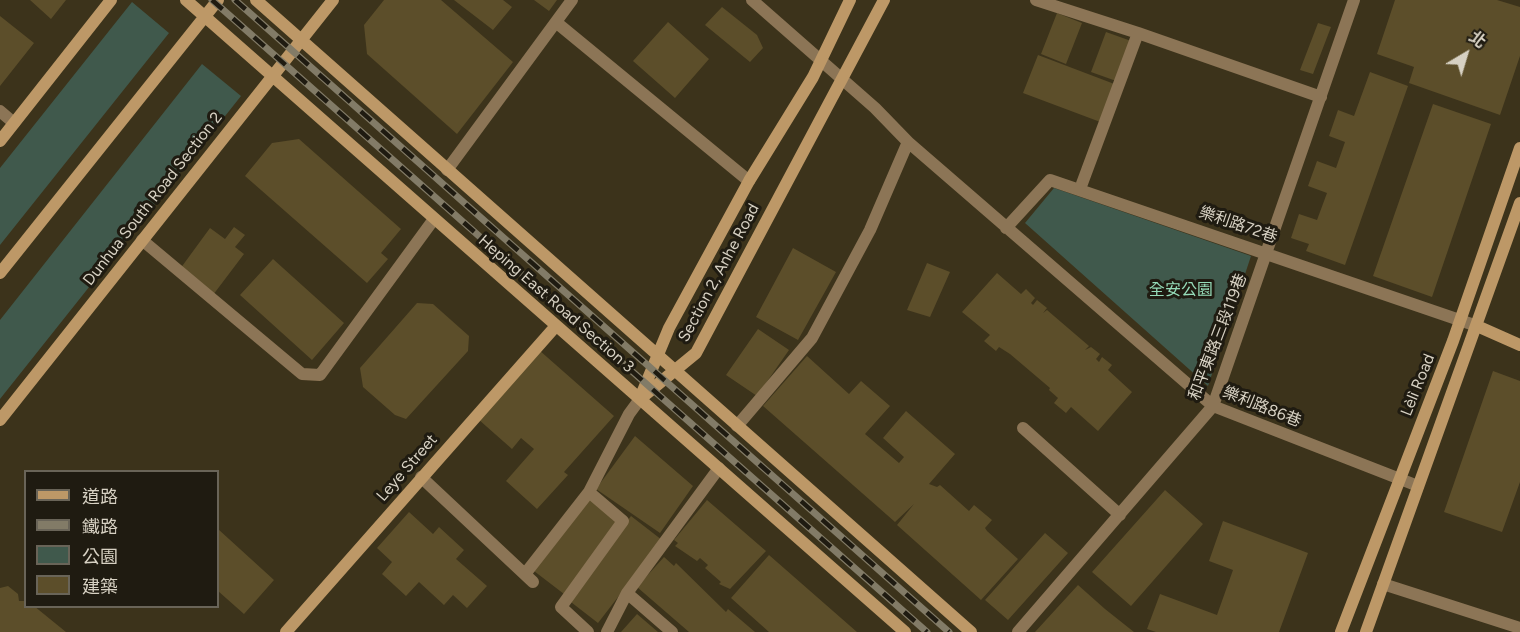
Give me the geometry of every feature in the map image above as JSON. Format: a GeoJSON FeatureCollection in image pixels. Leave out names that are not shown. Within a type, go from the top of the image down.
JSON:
{"type":"FeatureCollection","features":[{"type":"Feature","properties":{"kind":"main road"},"geometry":{"type":"LineString","coordinates":[[0,141],[111,0]]}},
{"type":"Feature","properties":{"kind":"main road","name":"Heping East Road Section 3"},"geometry":{"type":"LineString","coordinates":[[186,0],[900,630]]}},
{"type":"Feature","properties":{"kind":"main road"},"geometry":{"type":"LineString","coordinates":[[0,273],[218,0]]}},
{"type":"Feature","properties":{"kind":"main road","name":"Heping East Road Section 3"},"geometry":{"type":"LineString","coordinates":[[256,0],[971,632]]}},
{"type":"Feature","properties":{"kind":"main road","name":"Dunhua South Road Section 2"},"geometry":{"type":"LineString","coordinates":[[0,420],[333,0]]}},
{"type":"Feature","properties":{"kind":"main road","name":"Section 2, Anhe Road"},"geometry":{"type":"LineString","coordinates":[[640,399],[657,353],[749,182],[822,61],[850,0]]}},
{"type":"Feature","properties":{"kind":"main road","name":"Section 2, Anhe Road"},"geometry":{"type":"LineString","coordinates":[[640,399],[696,353],[884,0]]}},
{"type":"Feature","properties":{"kind":"main road","name":"Lèlì Road"},"geometry":{"type":"LineString","coordinates":[[1341,632],[1460,320],[1520,148]]}},
{"type":"Feature","properties":{"kind":"main road","name":"Lèlì Road"},"geometry":{"type":"LineString","coordinates":[[1366,632],[1520,202]]}},
{"type":"Feature","properties":{"kind":"main road"},"geometry":{"type":"LineString","coordinates":[[1477,326],[1520,345]]}},
{"type":"Feature","properties":{"kind":"main road","name":"Leye Street"},"geometry":{"type":"LineString","coordinates":[[286,632],[555,327]]}},
{"type":"Feature","properties":{"kind":"lane"},"geometry":{"type":"LineString","coordinates":[[447,170],[572,0]]}},
{"type":"Feature","properties":{"kind":"lane","name":"樂利路86巷"},"geometry":{"type":"LineString","coordinates":[[752,0],[875,108],[908,142],[1213,406],[1418,486]]}},
{"type":"Feature","properties":{"kind":"lane"},"geometry":{"type":"LineString","coordinates":[[1036,0],[1321,97]]}},
{"type":"Feature","properties":{"kind":"lane","name":"和平東路三段119巷"},"geometry":{"type":"LineString","coordinates":[[1018,632],[1213,406],[1354,0]]}},
{"type":"Feature","properties":{"kind":"lane"},"geometry":{"type":"LineString","coordinates":[[557,23],[749,182]]}},
{"type":"Feature","properties":{"kind":"lane"},"geometry":{"type":"LineString","coordinates":[[1080,189],[1138,33]]}},
{"type":"Feature","properties":{"kind":"lane"},"geometry":{"type":"LineString","coordinates":[[0,111],[14,123]]}},
{"type":"Feature","properties":{"kind":"lane"},"geometry":{"type":"LineString","coordinates":[[737,426],[812,338],[870,230],[908,142]]}},
{"type":"Feature","properties":{"kind":"lane","name":"樂利路72巷"},"geometry":{"type":"LineString","coordinates":[[1006,228],[1050,180],[1267,252],[1477,326]]}},
{"type":"Feature","properties":{"kind":"lane"},"geometry":{"type":"LineString","coordinates":[[142,240],[302,374],[320,375],[434,219]]}},
{"type":"Feature","properties":{"kind":"lane"},"geometry":{"type":"LineString","coordinates":[[421,477],[529,578],[589,492],[629,414],[640,399]]}},
{"type":"Feature","properties":{"kind":"lane"},"geometry":{"type":"LineString","coordinates":[[1023,428],[1120,515]]}},
{"type":"Feature","properties":{"kind":"lane"},"geometry":{"type":"LineString","coordinates":[[607,632],[627,593],[719,468]]}},
{"type":"Feature","properties":{"kind":"lane"},"geometry":{"type":"LineString","coordinates":[[588,632],[561,607],[623,521],[589,492]]}},
{"type":"Feature","properties":{"kind":"lane"},"geometry":{"type":"LineString","coordinates":[[1383,584],[1520,628]]}},
{"type":"Feature","properties":{"kind":"lane"},"geometry":{"type":"LineString","coordinates":[[627,593],[672,632]]}},
{"type":"Feature","properties":{"kind":"green space"},"geometry":{"type":"Polygon","coordinates":[[[132,2],[169,33],[0,245],[0,168],[132,2]]]}},
{"type":"Feature","properties":{"kind":"green space"},"geometry":{"type":"Polygon","coordinates":[[[202,64],[241,96],[0,399],[0,320],[202,64]]]}},
{"type":"Feature","properties":{"kind":"green space","name":"全安公園"},"geometry":{"type":"Polygon","coordinates":[[[1054,188],[1251,256],[1208,386],[1025,223],[1054,188]]]}},
{"type":"Feature","properties":{"kind":"building"},"geometry":{"type":"Polygon","coordinates":[[[30,0],[66,0],[51,19],[30,0]]]}},
{"type":"Feature","properties":{"kind":"building"},"geometry":{"type":"Polygon","coordinates":[[[384,0],[441,0],[513,62],[457,134],[367,54],[364,25],[384,0]]]}},
{"type":"Feature","properties":{"kind":"building"},"geometry":{"type":"Polygon","coordinates":[[[454,0],[503,0],[512,7],[493,30],[454,0]]]}},
{"type":"Feature","properties":{"kind":"building"},"geometry":{"type":"Polygon","coordinates":[[[534,0],[557,0],[549,11],[534,0]]]}},
{"type":"Feature","properties":{"kind":"building"},"geometry":{"type":"Polygon","coordinates":[[[1395,0],[1497,0],[1520,7],[1520,56],[1500,115],[1409,83],[1414,67],[1377,54],[1395,0]]]}},
{"type":"Feature","properties":{"kind":"building"},"geometry":{"type":"Polygon","coordinates":[[[722,7],[757,35],[763,48],[750,62],[705,25],[722,7]]]}},
{"type":"Feature","properties":{"kind":"building"},"geometry":{"type":"Polygon","coordinates":[[[1057,13],[1082,23],[1066,64],[1041,54],[1057,13]]]}},
{"type":"Feature","properties":{"kind":"building"},"geometry":{"type":"Polygon","coordinates":[[[0,16],[34,43],[0,86],[0,16]]]}},
{"type":"Feature","properties":{"kind":"building"},"geometry":{"type":"Polygon","coordinates":[[[668,22],[709,59],[675,98],[633,61],[668,22]]]}},
{"type":"Feature","properties":{"kind":"building"},"geometry":{"type":"Polygon","coordinates":[[[1318,23],[1331,27],[1313,74],[1300,70],[1318,23]]]}},
{"type":"Feature","properties":{"kind":"building"},"geometry":{"type":"Polygon","coordinates":[[[1106,32],[1134,42],[1119,82],[1091,72],[1106,32]]]}},
{"type":"Feature","properties":{"kind":"building"},"geometry":{"type":"Polygon","coordinates":[[[1038,55],[1117,85],[1103,123],[1023,93],[1038,55]]]}},
{"type":"Feature","properties":{"kind":"building"},"geometry":{"type":"Polygon","coordinates":[[[1370,72],[1408,86],[1345,265],[1306,251],[1309,244],[1291,238],[1299,214],[1317,220],[1327,193],[1308,186],[1317,161],[1336,168],[1345,142],[1329,136],[1338,110],[1354,116],[1370,72]]]}},
{"type":"Feature","properties":{"kind":"building"},"geometry":{"type":"Polygon","coordinates":[[[1433,104],[1491,124],[1432,297],[1373,276],[1433,104]]]}},
{"type":"Feature","properties":{"kind":"building"},"geometry":{"type":"Polygon","coordinates":[[[299,139],[401,229],[381,253],[388,259],[367,283],[245,176],[272,143],[299,139]]]}},
{"type":"Feature","properties":{"kind":"building"},"geometry":{"type":"Polygon","coordinates":[[[234,227],[245,235],[235,247],[244,254],[213,295],[180,269],[210,228],[225,239],[234,227]]]}},
{"type":"Feature","properties":{"kind":"building"},"geometry":{"type":"Polygon","coordinates":[[[793,248],[836,272],[798,340],[756,317],[793,248]]]}},
{"type":"Feature","properties":{"kind":"building"},"geometry":{"type":"Polygon","coordinates":[[[273,259],[344,323],[312,360],[240,295],[273,259]]]}},
{"type":"Feature","properties":{"kind":"building"},"geometry":{"type":"Polygon","coordinates":[[[927,263],[950,272],[930,317],[907,310],[927,263]]]}},
{"type":"Feature","properties":{"kind":"building"},"geometry":{"type":"Polygon","coordinates":[[[997,273],[1021,294],[1026,289],[1035,298],[1031,303],[1033,305],[1037,300],[1047,308],[1043,313],[1047,310],[1089,346],[1085,350],[1091,347],[1100,354],[1096,359],[1099,362],[1102,357],[1112,365],[1108,370],[1132,392],[1098,431],[1071,407],[1066,413],[1054,403],[1058,398],[1049,390],[1050,388],[1010,354],[999,347],[996,351],[984,341],[990,335],[962,312],[997,273]]]}},
{"type":"Feature","properties":{"kind":"building"},"geometry":{"type":"Polygon","coordinates":[[[417,303],[433,304],[469,336],[468,351],[406,419],[395,415],[363,387],[360,368],[417,303]]]}},
{"type":"Feature","properties":{"kind":"building"},"geometry":{"type":"Polygon","coordinates":[[[758,329],[789,350],[757,396],[726,375],[758,329]]]}},
{"type":"Feature","properties":{"kind":"building"},"geometry":{"type":"Polygon","coordinates":[[[539,350],[614,416],[564,472],[568,475],[537,509],[506,481],[534,449],[521,438],[512,449],[478,419],[539,350]]]}},
{"type":"Feature","properties":{"kind":"building"},"geometry":{"type":"Polygon","coordinates":[[[807,356],[849,394],[861,381],[890,406],[865,434],[899,463],[904,457],[883,438],[906,411],[955,454],[929,484],[937,487],[940,485],[969,511],[974,505],[992,520],[985,528],[987,531],[1018,559],[981,600],[897,525],[914,504],[895,522],[763,406],[807,356]]]}},
{"type":"Feature","properties":{"kind":"building"},"geometry":{"type":"Polygon","coordinates":[[[1493,371],[1520,381],[1520,482],[1502,532],[1444,512],[1493,371]]]}},
{"type":"Feature","properties":{"kind":"building"},"geometry":{"type":"Polygon","coordinates":[[[635,436],[693,486],[660,533],[596,489],[635,436]]]}},
{"type":"Feature","properties":{"kind":"building"},"geometry":{"type":"Polygon","coordinates":[[[1165,490],[1203,524],[1131,606],[1092,572],[1165,490]]]}},
{"type":"Feature","properties":{"kind":"building"},"geometry":{"type":"Polygon","coordinates":[[[587,497],[621,521],[564,594],[534,571],[587,497]]]}},
{"type":"Feature","properties":{"kind":"building"},"geometry":{"type":"Polygon","coordinates":[[[707,500],[766,551],[730,589],[719,584],[721,582],[705,568],[708,565],[700,558],[697,561],[675,546],[678,543],[674,540],[707,500]]]}},
{"type":"Feature","properties":{"kind":"building"},"geometry":{"type":"Polygon","coordinates":[[[409,512],[433,534],[439,527],[464,550],[456,559],[487,586],[467,608],[453,595],[444,605],[419,582],[406,596],[382,574],[392,562],[377,548],[409,512]]]}},
{"type":"Feature","properties":{"kind":"building"},"geometry":{"type":"Polygon","coordinates":[[[631,516],[662,540],[598,623],[567,599],[631,516]]]}},
{"type":"Feature","properties":{"kind":"building"},"geometry":{"type":"Polygon","coordinates":[[[1223,521],[1308,553],[1279,632],[1156,632],[1147,629],[1160,594],[1217,615],[1233,570],[1209,561],[1223,521]]]}},
{"type":"Feature","properties":{"kind":"building"},"geometry":{"type":"Polygon","coordinates":[[[219,530],[274,580],[244,614],[219,592],[219,530]]]}},
{"type":"Feature","properties":{"kind":"building"},"geometry":{"type":"Polygon","coordinates":[[[1045,533],[1068,553],[1008,620],[985,600],[1045,533]]]}},
{"type":"Feature","properties":{"kind":"building"},"geometry":{"type":"Polygon","coordinates":[[[769,555],[857,632],[769,632],[731,598],[769,555]]]}},
{"type":"Feature","properties":{"kind":"building"},"geometry":{"type":"Polygon","coordinates":[[[664,557],[674,566],[676,563],[726,612],[728,609],[755,632],[689,632],[637,587],[664,557]]]}},
{"type":"Feature","properties":{"kind":"building"},"geometry":{"type":"Polygon","coordinates":[[[1078,585],[1105,609],[1134,632],[1035,632],[1078,585]]]}},
{"type":"Feature","properties":{"kind":"building"},"geometry":{"type":"Polygon","coordinates":[[[8,586],[18,594],[19,601],[24,601],[24,608],[36,608],[66,632],[0,632],[0,588],[8,586]]]}},
{"type":"Feature","properties":{"kind":"building"},"geometry":{"type":"Polygon","coordinates":[[[637,614],[658,632],[621,632],[637,614]]]}},
{"type":"Feature","properties":{"kind":"railway"},"geometry":{"type":"LineString","coordinates":[[212,0],[927,632]]}},
{"type":"Feature","properties":{"kind":"railway"},"geometry":{"type":"LineString","coordinates":[[235,0],[949,632]]}}]}
